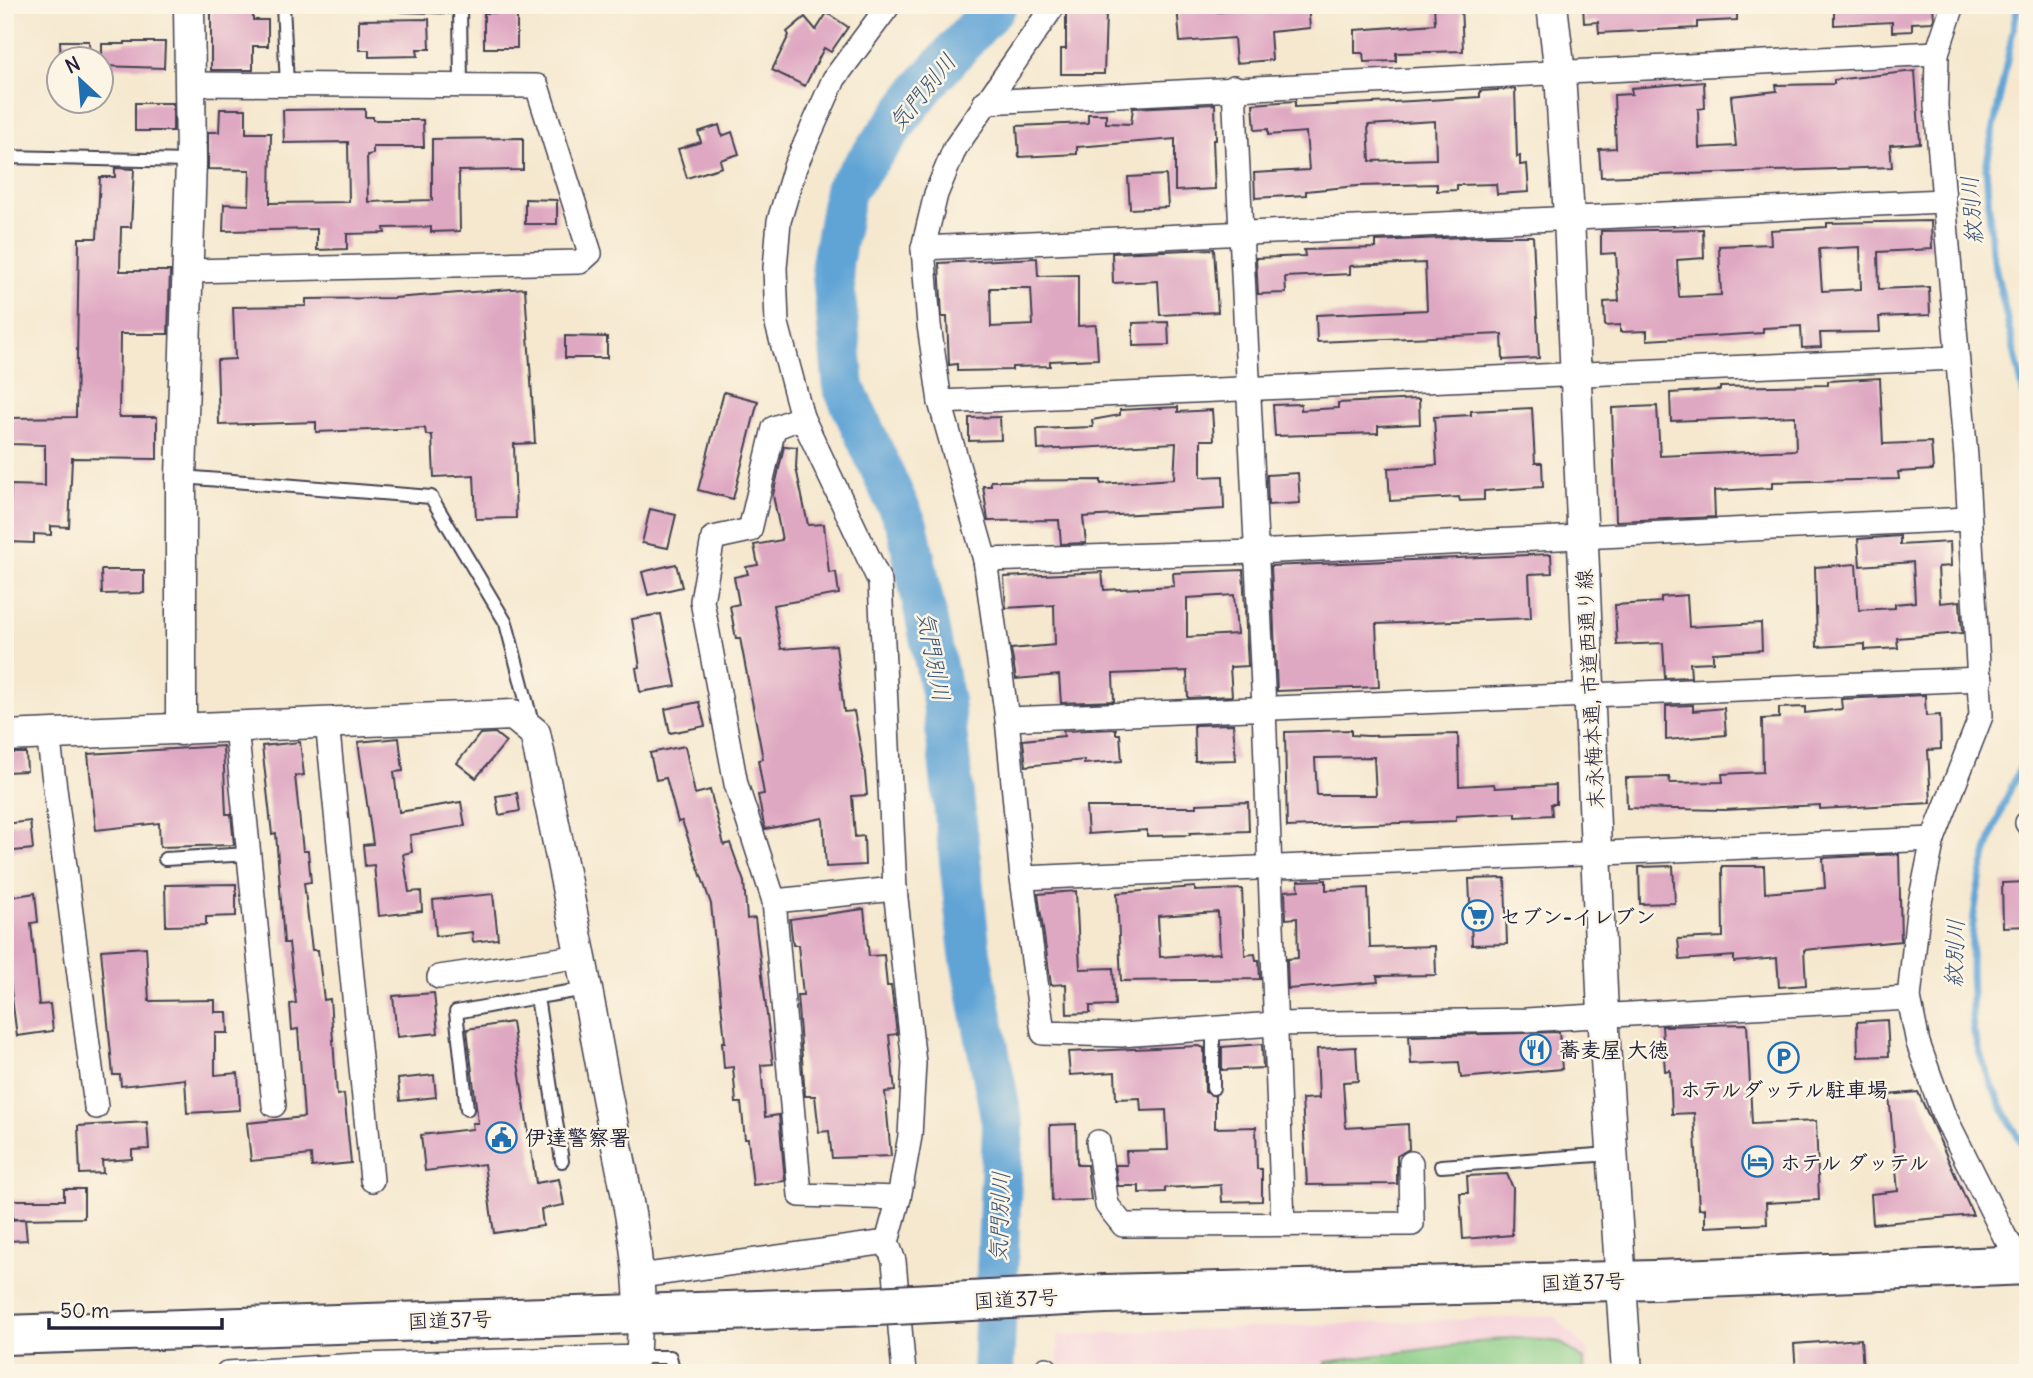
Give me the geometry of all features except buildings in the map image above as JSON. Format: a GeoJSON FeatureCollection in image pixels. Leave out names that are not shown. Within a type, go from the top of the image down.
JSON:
{"type":"FeatureCollection","features":[{"type":"Feature","properties":{"kind":"highway","name":"国道37号"},"geometry":{"type":"LineString","coordinates":[[5,1335],[640,1294],[875,1306],[1105,1294],[1619,1281],[2026,1266]]}},
{"type":"Feature","properties":{"kind":"street"},"geometry":{"type":"LineString","coordinates":[[181,730],[181,477],[191,161],[189,5]]}},
{"type":"Feature","properties":{"kind":"street"},"geometry":{"type":"LineString","coordinates":[[889,5],[834,79],[795,167],[779,221],[775,268],[777,324],[802,417],[880,582],[895,889],[914,1063],[910,1136],[899,1198],[887,1242],[894,1261],[904,1373]]}},
{"type":"Feature","properties":{"kind":"street"},"geometry":{"type":"LineString","coordinates":[[1054,5],[955,148],[941,183],[923,248],[929,325],[940,402],[985,560],[1007,719],[1022,878],[1043,1033],[1121,1035],[1274,1024],[1526,1020],[1909,998]]}},
{"type":"Feature","properties":{"kind":"street","name":"末永梅本通, 市道西通り線"},"geometry":{"type":"LineString","coordinates":[[1552,5],[1560,74],[1569,217],[1603,1014],[1626,1373]]}},
{"type":"Feature","properties":{"kind":"street"},"geometry":{"type":"LineString","coordinates":[[1953,5],[1937,53],[1936,106],[1981,679],[1981,716],[1933,839],[1918,912],[1909,998],[1918,1043],[1943,1113],[2005,1237],[2026,1266]]}},
{"type":"Feature","properties":{"kind":"street"},"geometry":{"type":"LineString","coordinates":[[985,102],[1937,53]]}},
{"type":"Feature","properties":{"kind":"street"},"geometry":{"type":"LineString","coordinates":[[188,271],[580,262],[590,253],[537,86],[190,84]]}},
{"type":"Feature","properties":{"kind":"street"},"geometry":{"type":"LineString","coordinates":[[1234,88],[1254,552],[1264,708],[1283,1224]]}},
{"type":"Feature","properties":{"kind":"street"},"geometry":{"type":"LineString","coordinates":[[923,248],[1241,231],[1943,201]]}},
{"type":"Feature","properties":{"kind":"street"},"geometry":{"type":"LineString","coordinates":[[940,402],[1956,358]]}},
{"type":"Feature","properties":{"kind":"street"},"geometry":{"type":"LineString","coordinates":[[802,417],[774,428],[750,530],[713,538],[702,601],[736,784],[774,901],[800,1195],[899,1198]]}},
{"type":"Feature","properties":{"kind":"street"},"geometry":{"type":"LineString","coordinates":[[985,560],[1254,552],[1968,519]]}},
{"type":"Feature","properties":{"kind":"street"},"geometry":{"type":"LineString","coordinates":[[1007,719],[1981,679]]}},
{"type":"Feature","properties":{"kind":"street"},"geometry":{"type":"LineString","coordinates":[[5,736],[513,715],[535,733],[582,956],[640,1294],[638,1357],[578,1365],[227,1373]]}},
{"type":"Feature","properties":{"kind":"street"},"geometry":{"type":"LineString","coordinates":[[327,721],[372,1180]]}},
{"type":"Feature","properties":{"kind":"street"},"geometry":{"type":"LineString","coordinates":[[236,727],[274,1105]]}},
{"type":"Feature","properties":{"kind":"street"},"geometry":{"type":"LineString","coordinates":[[48,734],[96,1107]]}},
{"type":"Feature","properties":{"kind":"street"},"geometry":{"type":"LineString","coordinates":[[1022,878],[1933,839]]}},
{"type":"Feature","properties":{"kind":"street"},"geometry":{"type":"LineString","coordinates":[[774,901],[895,889]]}},
{"type":"Feature","properties":{"kind":"street"},"geometry":{"type":"LineString","coordinates":[[439,977],[582,956]]}},
{"type":"Feature","properties":{"kind":"street"},"geometry":{"type":"LineString","coordinates":[[1098,1142],[1107,1205],[1123,1225],[1412,1224],[1410,1163]]}},
{"type":"Feature","properties":{"kind":"street"},"geometry":{"type":"LineString","coordinates":[[640,1294],[887,1242]]}},
{"type":"Feature","properties":{"kind":"lane"},"geometry":{"type":"LineString","coordinates":[[283,5],[287,85]]}},
{"type":"Feature","properties":{"kind":"lane"},"geometry":{"type":"LineString","coordinates":[[403,5],[460,6],[461,85]]}},
{"type":"Feature","properties":{"kind":"lane"},"geometry":{"type":"LineString","coordinates":[[5,157],[191,161]]}},
{"type":"Feature","properties":{"kind":"lane"},"geometry":{"type":"LineString","coordinates":[[181,477],[431,497],[506,623],[535,733]]}},
{"type":"Feature","properties":{"kind":"lane"},"geometry":{"type":"LineString","coordinates":[[165,859],[249,854]]}},
{"type":"Feature","properties":{"kind":"lane"},"geometry":{"type":"LineString","coordinates":[[467,1110],[456,1012],[587,989]]}},
{"type":"Feature","properties":{"kind":"lane"},"geometry":{"type":"LineString","coordinates":[[537,997],[562,1161]]}},
{"type":"Feature","properties":{"kind":"lane"},"geometry":{"type":"LineString","coordinates":[[1213,1029],[1213,1088]]}},
{"type":"Feature","properties":{"kind":"lane"},"geometry":{"type":"LineString","coordinates":[[1441,1166],[1611,1154]]}},
{"type":"Feature","properties":{"kind":"lane"},"geometry":{"type":"LineString","coordinates":[[638,1357],[670,1357],[674,1373]]}},
{"type":"Feature","properties":{"kind":"shaded area"},"geometry":{"type":"Polygon","coordinates":[[[1553,1316],[1588,1349],[1589,1373],[1057,1373],[1058,1335],[1553,1316]]]}},
{"type":"Feature","properties":{"kind":"green space"},"geometry":{"type":"Polygon","coordinates":[[[1517,1337],[1560,1342],[1584,1360],[1584,1373],[1327,1373],[1326,1362],[1517,1337]]]}},
{"type":"Feature","properties":{"kind":"waterway","name":"気門別川"},"geometry":{"type":"LineString","coordinates":[[993,1373],[1003,1127],[970,954],[943,701],[908,528],[844,388],[832,264],[845,190],[925,85],[996,5]]}},
{"type":"Feature","properties":{"kind":"waterway","name":"紋別川"},"geometry":{"type":"LineString","coordinates":[[2018,5],[1986,167],[1992,252],[2028,412]]}},
{"type":"Feature","properties":{"kind":"waterway","name":"紋別川"},"geometry":{"type":"LineString","coordinates":[[2028,752],[2001,811],[1982,869],[1972,929],[1971,961],[1974,1032],[1997,1097],[2028,1153]]}},
{"type":"Feature","properties":{"kind":"place","name":"セブン-イレブン"},"geometry":{"type":"Point","coordinates":[1477,916]}},
{"type":"Feature","properties":{"kind":"place","name":"蕎麦屋 大徳"},"geometry":{"type":"Point","coordinates":[1536,1049]}},
{"type":"Feature","properties":{"kind":"place","name":"ホテルダッテル駐車場"},"geometry":{"type":"Point","coordinates":[1784,1057]}},
{"type":"Feature","properties":{"kind":"place","name":"伊達警察署"},"geometry":{"type":"Point","coordinates":[502,1137]}},
{"type":"Feature","properties":{"kind":"place","name":"ホテル ダッテル"},"geometry":{"type":"Point","coordinates":[1757,1162]}}]}
